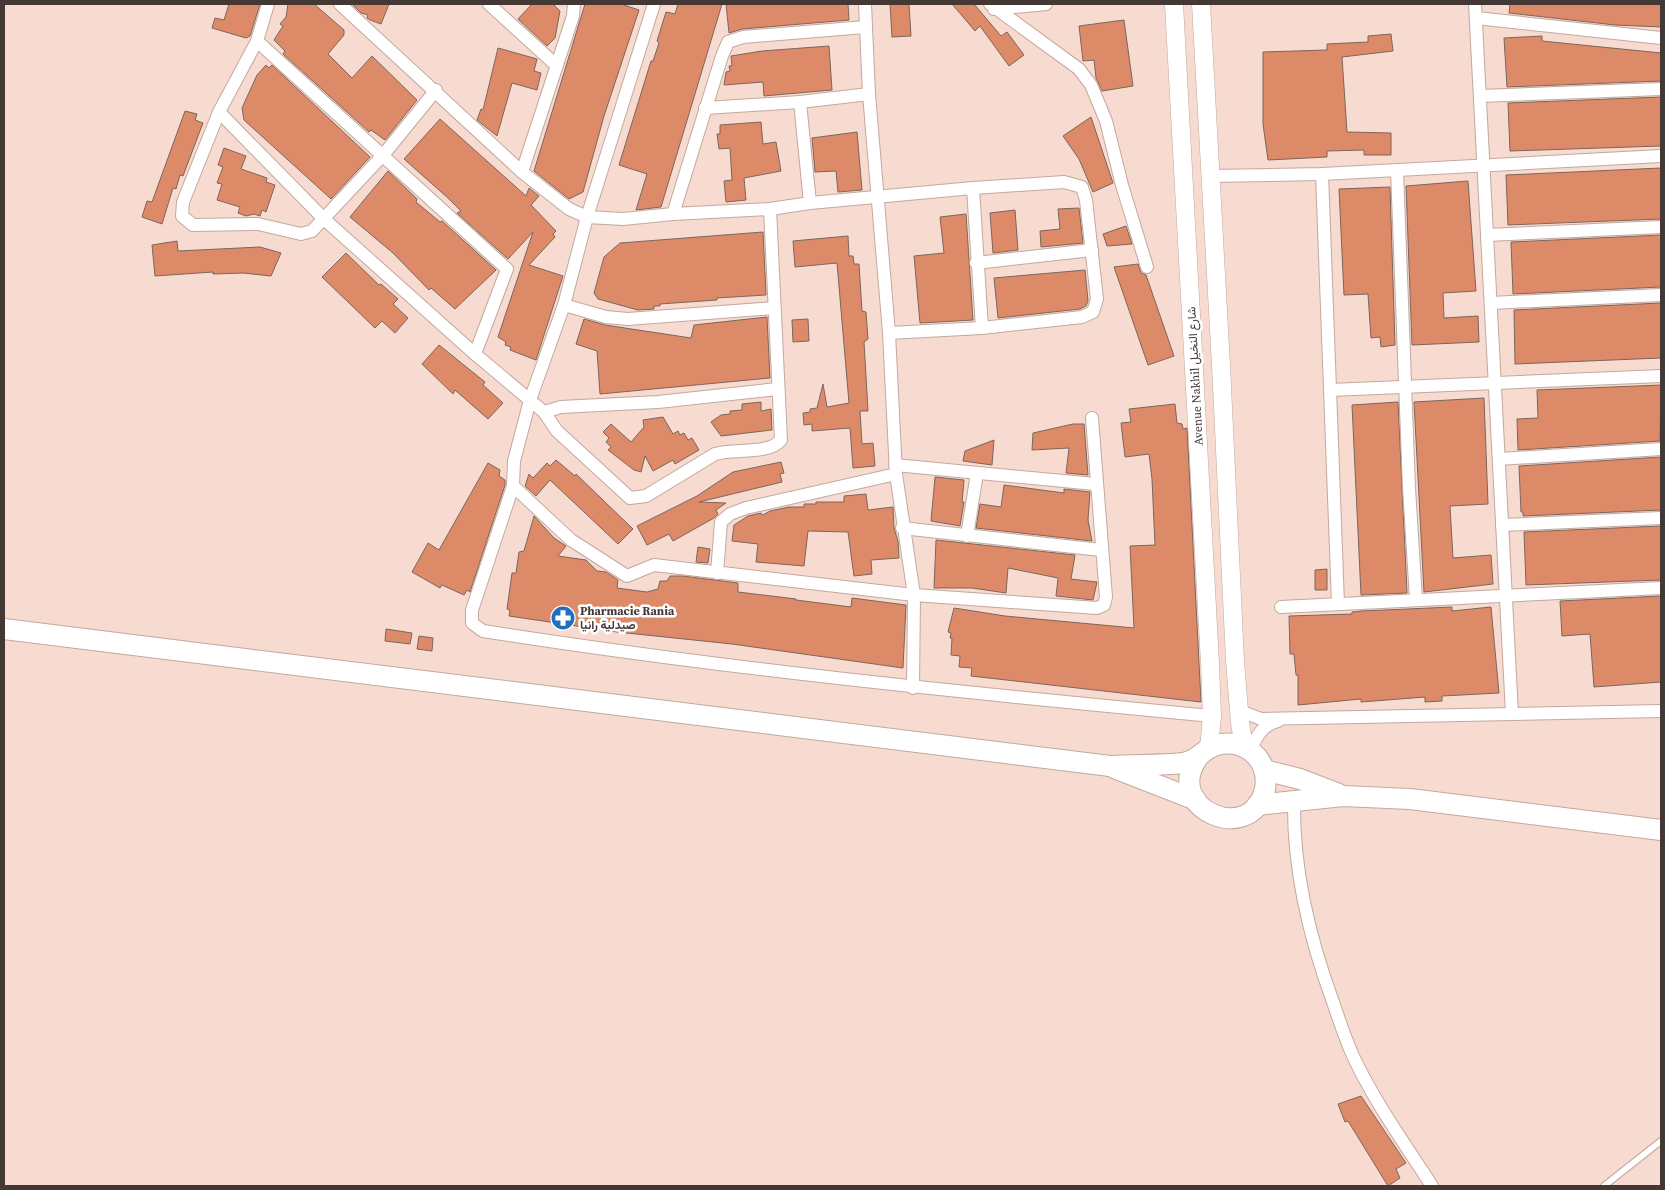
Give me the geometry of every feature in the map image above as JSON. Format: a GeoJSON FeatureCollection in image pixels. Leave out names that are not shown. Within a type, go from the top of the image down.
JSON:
{"type":"FeatureCollection","features":[{"type":"Feature","properties":{"kind":"main road"},"geometry":{"type":"LineString","coordinates":[[4,629],[1110,766],[1182,763],[1226,743],[1247,748],[1259,759],[1264,770],[1264,791],[1258,805]]}},
{"type":"Feature","properties":{"kind":"main road"},"geometry":{"type":"LineString","coordinates":[[1196,800],[1190,780],[1203,754]]}},
{"type":"Feature","properties":{"kind":"main road"},"geometry":{"type":"LineString","coordinates":[[1110,766],[1196,800],[1211,815],[1226,819],[1241,816],[1258,805],[1343,796],[1410,799],[1661,830]]}},
{"type":"Feature","properties":{"kind":"main road"},"geometry":{"type":"LineString","coordinates":[[1264,770],[1300,779],[1343,796]]}},
{"type":"Feature","properties":{"kind":"street"},"geometry":{"type":"LineString","coordinates":[[268,4],[256,41],[219,112],[183,202],[182,216],[187,222],[200,226],[258,224],[306,234],[324,219],[384,154],[436,90]]}},
{"type":"Feature","properties":{"kind":"street"},"geometry":{"type":"LineString","coordinates":[[340,4],[436,90],[522,172],[569,209],[587,217],[623,219],[673,214],[770,209],[810,203],[973,188],[1064,182],[1082,187],[1086,200],[1097,299],[1093,312],[1088,315],[982,328],[889,333]]}},
{"type":"Feature","properties":{"kind":"street"},"geometry":{"type":"LineString","coordinates":[[489,4],[556,65]]}},
{"type":"Feature","properties":{"kind":"street"},"geometry":{"type":"LineString","coordinates":[[522,172],[573,16],[574,4]]}},
{"type":"Feature","properties":{"kind":"street"},"geometry":{"type":"LineString","coordinates":[[654,4],[587,217],[564,306],[530,400],[514,460],[513,486],[472,610],[472,623],[483,631],[676,659],[913,688],[1212,716]]}},
{"type":"Feature","properties":{"kind":"street"},"geometry":{"type":"LineString","coordinates":[[865,4],[869,94],[889,333],[896,470],[902,528],[914,595],[913,688]]}},
{"type":"Feature","properties":{"kind":"street"},"geometry":{"type":"LineString","coordinates":[[992,6],[1046,4]]}},
{"type":"Feature","properties":{"kind":"street","name":"Avenue Nakhil شارع النخيل"},"geometry":{"type":"LineString","coordinates":[[1174,4],[1190,260],[1212,716],[1203,754]]}},
{"type":"Feature","properties":{"kind":"street"},"geometry":{"type":"LineString","coordinates":[[1201,4],[1237,699],[1247,748]]}},
{"type":"Feature","properties":{"kind":"street"},"geometry":{"type":"LineString","coordinates":[[1476,4],[1512,714]]}},
{"type":"Feature","properties":{"kind":"street"},"geometry":{"type":"LineString","coordinates":[[992,6],[1079,69],[1091,86],[1106,121],[1122,185],[1147,267]]}},
{"type":"Feature","properties":{"kind":"street"},"geometry":{"type":"LineString","coordinates":[[1476,18],[1661,38]]}},
{"type":"Feature","properties":{"kind":"street"},"geometry":{"type":"LineString","coordinates":[[673,214],[724,49],[734,39],[865,27]]}},
{"type":"Feature","properties":{"kind":"street"},"geometry":{"type":"LineString","coordinates":[[256,41],[384,154],[507,269],[475,354]]}},
{"type":"Feature","properties":{"kind":"street"},"geometry":{"type":"LineString","coordinates":[[1480,96],[1661,88]]}},
{"type":"Feature","properties":{"kind":"street"},"geometry":{"type":"LineString","coordinates":[[705,108],[800,102],[869,94]]}},
{"type":"Feature","properties":{"kind":"street"},"geometry":{"type":"LineString","coordinates":[[800,102],[810,203]]}},
{"type":"Feature","properties":{"kind":"street"},"geometry":{"type":"LineString","coordinates":[[219,112],[324,219],[475,354],[544,412],[557,431],[621,492],[630,498],[646,496],[714,454],[727,450],[769,449],[778,444],[782,435],[777,389],[770,209]]}},
{"type":"Feature","properties":{"kind":"street"},"geometry":{"type":"LineString","coordinates":[[1209,176],[1322,174],[1661,156]]}},
{"type":"Feature","properties":{"kind":"street"},"geometry":{"type":"LineString","coordinates":[[1397,170],[1416,599]]}},
{"type":"Feature","properties":{"kind":"street"},"geometry":{"type":"LineString","coordinates":[[1322,174],[1338,604]]}},
{"type":"Feature","properties":{"kind":"street"},"geometry":{"type":"LineString","coordinates":[[973,188],[976,263],[982,328]]}},
{"type":"Feature","properties":{"kind":"street"},"geometry":{"type":"LineString","coordinates":[[1487,235],[1661,227]]}},
{"type":"Feature","properties":{"kind":"street"},"geometry":{"type":"LineString","coordinates":[[976,263],[1092,250]]}},
{"type":"Feature","properties":{"kind":"street"},"geometry":{"type":"LineString","coordinates":[[1491,303],[1661,295]]}},
{"type":"Feature","properties":{"kind":"street"},"geometry":{"type":"LineString","coordinates":[[564,306],[606,317],[628,319],[774,308]]}},
{"type":"Feature","properties":{"kind":"street"},"geometry":{"type":"LineString","coordinates":[[1330,390],[1661,376]]}},
{"type":"Feature","properties":{"kind":"street"},"geometry":{"type":"LineString","coordinates":[[544,412],[561,407],[658,402],[777,389]]}},
{"type":"Feature","properties":{"kind":"street"},"geometry":{"type":"LineString","coordinates":[[513,486],[571,540],[628,576],[654,565],[914,595],[1097,608],[1104,605],[1106,597],[1095,484],[1092,418]]}},
{"type":"Feature","properties":{"kind":"street"},"geometry":{"type":"LineString","coordinates":[[1499,459],[1661,449]]}},
{"type":"Feature","properties":{"kind":"street"},"geometry":{"type":"LineString","coordinates":[[717,573],[722,522],[730,514],[746,508],[896,470],[977,473],[1095,484]]}},
{"type":"Feature","properties":{"kind":"street"},"geometry":{"type":"LineString","coordinates":[[967,536],[977,473]]}},
{"type":"Feature","properties":{"kind":"street"},"geometry":{"type":"LineString","coordinates":[[1502,525],[1661,518]]}},
{"type":"Feature","properties":{"kind":"street"},"geometry":{"type":"LineString","coordinates":[[902,528],[1101,550]]}},
{"type":"Feature","properties":{"kind":"street"},"geometry":{"type":"LineString","coordinates":[[1281,607],[1661,588]]}},
{"type":"Feature","properties":{"kind":"street"},"geometry":{"type":"LineString","coordinates":[[1237,699],[1244,712],[1249,716],[1261,719],[1661,711]]}},
{"type":"Feature","properties":{"kind":"street"},"geometry":{"type":"LineString","coordinates":[[1247,748],[1266,726],[1288,719]]}},
{"type":"Feature","properties":{"kind":"street"},"geometry":{"type":"LineString","coordinates":[[1294,801],[1294,834],[1302,898],[1316,956],[1353,1056],[1432,1186]]}},
{"type":"Feature","properties":{"kind":"lane"},"geometry":{"type":"LineString","coordinates":[[1604,1186],[1661,1141]]}},
{"type":"Feature","properties":{"kind":"building"},"geometry":{"type":"Polygon","coordinates":[[[229,4],[260,4],[250,36],[246,38],[212,28],[215,18],[224,20],[229,4]]]}},
{"type":"Feature","properties":{"kind":"building"},"geometry":{"type":"Polygon","coordinates":[[[288,4],[314,4],[344,30],[344,35],[328,54],[352,78],[372,56],[417,100],[385,140],[371,130],[369,132],[283,54],[285,51],[274,40],[283,26],[280,24],[286,17],[288,4]]]}},
{"type":"Feature","properties":{"kind":"building"},"geometry":{"type":"Polygon","coordinates":[[[352,4],[389,4],[381,24],[367,18],[368,15],[361,13],[352,4]]]}},
{"type":"Feature","properties":{"kind":"building"},"geometry":{"type":"Polygon","coordinates":[[[532,4],[553,4],[560,11],[555,38],[547,46],[518,19],[532,4]]]}},
{"type":"Feature","properties":{"kind":"building"},"geometry":{"type":"Polygon","coordinates":[[[585,4],[621,4],[639,10],[604,116],[583,192],[569,199],[534,171],[585,4]]]}},
{"type":"Feature","properties":{"kind":"building"},"geometry":{"type":"Polygon","coordinates":[[[678,4],[722,4],[661,207],[636,210],[647,174],[619,165],[651,61],[653,61],[659,43],[657,41],[666,12],[675,14],[678,4]]]}},
{"type":"Feature","properties":{"kind":"building"},"geometry":{"type":"Polygon","coordinates":[[[726,4],[848,4],[849,20],[742,29],[729,33],[726,4]]]}},
{"type":"Feature","properties":{"kind":"building"},"geometry":{"type":"Polygon","coordinates":[[[890,4],[909,4],[911,36],[892,37],[890,4]]]}},
{"type":"Feature","properties":{"kind":"building"},"geometry":{"type":"Polygon","coordinates":[[[952,4],[974,4],[1001,36],[1007,32],[1024,55],[1009,66],[980,26],[975,31],[952,4]]]}},
{"type":"Feature","properties":{"kind":"building"},"geometry":{"type":"Polygon","coordinates":[[[1510,4],[1661,4],[1661,27],[1615,25],[1509,13],[1510,4]]]}},
{"type":"Feature","properties":{"kind":"building"},"geometry":{"type":"Polygon","coordinates":[[[1124,20],[1133,86],[1102,91],[1096,78],[1094,60],[1083,61],[1079,26],[1124,20]]]}},
{"type":"Feature","properties":{"kind":"building"},"geometry":{"type":"Polygon","coordinates":[[[1391,34],[1393,51],[1342,57],[1347,132],[1391,133],[1391,155],[1364,155],[1364,150],[1327,151],[1327,157],[1268,160],[1263,124],[1263,52],[1327,50],[1327,44],[1368,42],[1368,36],[1391,34]]]}},
{"type":"Feature","properties":{"kind":"building"},"geometry":{"type":"Polygon","coordinates":[[[1542,36],[1542,41],[1661,53],[1661,81],[1507,87],[1504,38],[1542,36]]]}},
{"type":"Feature","properties":{"kind":"building"},"geometry":{"type":"Polygon","coordinates":[[[829,46],[832,90],[764,96],[763,82],[724,85],[726,72],[730,71],[729,66],[732,66],[731,56],[762,51],[829,46]]]}},
{"type":"Feature","properties":{"kind":"building"},"geometry":{"type":"Polygon","coordinates":[[[498,48],[537,59],[534,71],[541,73],[537,90],[512,83],[497,136],[477,120],[481,109],[483,110],[498,48]]]}},
{"type":"Feature","properties":{"kind":"building"},"geometry":{"type":"Polygon","coordinates":[[[266,65],[269,68],[272,65],[370,157],[331,199],[244,120],[242,108],[257,75],[266,65]]]}},
{"type":"Feature","properties":{"kind":"building"},"geometry":{"type":"Polygon","coordinates":[[[1661,97],[1661,146],[1510,151],[1508,103],[1661,97]]]}},
{"type":"Feature","properties":{"kind":"building"},"geometry":{"type":"Polygon","coordinates":[[[185,111],[197,114],[195,120],[203,123],[183,176],[180,175],[176,189],[173,188],[162,224],[142,217],[147,201],[152,202],[185,111]]]}},
{"type":"Feature","properties":{"kind":"building"},"geometry":{"type":"Polygon","coordinates":[[[1091,117],[1113,183],[1093,192],[1079,159],[1063,136],[1091,117]]]}},
{"type":"Feature","properties":{"kind":"building"},"geometry":{"type":"Polygon","coordinates":[[[440,119],[526,196],[529,188],[539,196],[531,205],[556,231],[553,234],[555,237],[529,265],[563,276],[536,360],[510,350],[511,347],[505,345],[506,342],[498,337],[533,232],[508,259],[457,213],[461,211],[448,198],[404,159],[440,119]]]}},
{"type":"Feature","properties":{"kind":"building"},"geometry":{"type":"Polygon","coordinates":[[[761,122],[763,144],[776,142],[781,171],[744,178],[746,200],[726,202],[724,181],[732,180],[730,148],[719,149],[717,134],[720,134],[720,125],[761,122]]]}},
{"type":"Feature","properties":{"kind":"building"},"geometry":{"type":"Polygon","coordinates":[[[857,132],[862,190],[838,192],[836,171],[815,172],[812,138],[857,132]]]}},
{"type":"Feature","properties":{"kind":"building"},"geometry":{"type":"Polygon","coordinates":[[[224,148],[246,156],[241,169],[267,178],[266,182],[275,185],[266,212],[262,210],[260,216],[254,214],[246,216],[238,213],[240,207],[217,200],[222,184],[217,183],[223,167],[218,165],[224,148]]]}},
{"type":"Feature","properties":{"kind":"building"},"geometry":{"type":"Polygon","coordinates":[[[1661,168],[1661,219],[1508,225],[1506,175],[1661,168]]]}},
{"type":"Feature","properties":{"kind":"building"},"geometry":{"type":"Polygon","coordinates":[[[388,171],[417,199],[416,202],[440,222],[442,221],[496,270],[455,309],[431,288],[429,290],[393,253],[350,217],[388,171]]]}},
{"type":"Feature","properties":{"kind":"building"},"geometry":{"type":"Polygon","coordinates":[[[1468,181],[1476,291],[1443,293],[1444,318],[1478,316],[1479,342],[1412,345],[1406,186],[1468,181]]]}},
{"type":"Feature","properties":{"kind":"building"},"geometry":{"type":"Polygon","coordinates":[[[1390,187],[1395,345],[1381,347],[1380,337],[1371,338],[1368,294],[1344,295],[1339,189],[1390,187]]]}},
{"type":"Feature","properties":{"kind":"building"},"geometry":{"type":"Polygon","coordinates":[[[1079,208],[1083,243],[1041,247],[1040,231],[1060,229],[1058,209],[1079,208]]]}},
{"type":"Feature","properties":{"kind":"building"},"geometry":{"type":"Polygon","coordinates":[[[1015,210],[1018,250],[993,253],[990,213],[1015,210]]]}},
{"type":"Feature","properties":{"kind":"building"},"geometry":{"type":"Polygon","coordinates":[[[966,214],[973,320],[920,323],[914,256],[944,253],[940,217],[966,214]]]}},
{"type":"Feature","properties":{"kind":"building"},"geometry":{"type":"Polygon","coordinates":[[[1126,226],[1132,244],[1107,246],[1103,234],[1126,226]]]}},
{"type":"Feature","properties":{"kind":"building"},"geometry":{"type":"Polygon","coordinates":[[[763,232],[766,295],[660,304],[660,306],[654,306],[654,309],[638,310],[598,299],[594,293],[604,257],[620,243],[763,232]]]}},
{"type":"Feature","properties":{"kind":"building"},"geometry":{"type":"Polygon","coordinates":[[[1661,235],[1661,287],[1513,294],[1511,242],[1661,235]]]}},
{"type":"Feature","properties":{"kind":"building"},"geometry":{"type":"Polygon","coordinates":[[[848,236],[849,256],[853,256],[854,264],[859,264],[862,311],[866,312],[868,339],[864,342],[868,411],[860,411],[862,444],[873,443],[875,466],[853,468],[850,428],[812,431],[812,424],[804,425],[803,413],[817,408],[823,384],[827,407],[849,403],[837,263],[795,267],[793,241],[848,236]]]}},
{"type":"Feature","properties":{"kind":"building"},"geometry":{"type":"Polygon","coordinates":[[[177,241],[178,251],[260,247],[281,253],[271,276],[243,273],[213,274],[213,272],[155,276],[152,245],[177,241]]]}},
{"type":"Feature","properties":{"kind":"building"},"geometry":{"type":"Polygon","coordinates":[[[346,253],[379,285],[381,284],[398,299],[393,304],[408,318],[395,333],[382,321],[375,328],[322,277],[346,253]]]}},
{"type":"Feature","properties":{"kind":"building"},"geometry":{"type":"Polygon","coordinates":[[[1138,264],[1141,273],[1146,275],[1174,356],[1148,365],[1114,267],[1138,264]]]}},
{"type":"Feature","properties":{"kind":"building"},"geometry":{"type":"Polygon","coordinates":[[[1085,270],[1088,301],[1086,306],[1080,309],[998,318],[994,278],[1085,270]]]}},
{"type":"Feature","properties":{"kind":"building"},"geometry":{"type":"Polygon","coordinates":[[[1661,303],[1661,358],[1515,364],[1514,310],[1661,303]]]}},
{"type":"Feature","properties":{"kind":"building"},"geometry":{"type":"Polygon","coordinates":[[[767,317],[770,378],[600,394],[597,351],[576,344],[584,319],[605,325],[691,338],[694,325],[767,317]]]}},
{"type":"Feature","properties":{"kind":"building"},"geometry":{"type":"Polygon","coordinates":[[[808,319],[809,341],[793,342],[792,320],[808,319]]]}},
{"type":"Feature","properties":{"kind":"building"},"geometry":{"type":"Polygon","coordinates":[[[439,345],[485,382],[483,385],[503,403],[488,419],[455,390],[453,394],[422,364],[439,345]]]}},
{"type":"Feature","properties":{"kind":"building"},"geometry":{"type":"Polygon","coordinates":[[[1661,385],[1660,441],[1518,450],[1517,419],[1538,418],[1537,390],[1661,385]]]}},
{"type":"Feature","properties":{"kind":"building"},"geometry":{"type":"Polygon","coordinates":[[[1484,398],[1488,504],[1450,506],[1453,558],[1491,555],[1493,584],[1424,592],[1414,402],[1484,398]]]}},
{"type":"Feature","properties":{"kind":"building"},"geometry":{"type":"Polygon","coordinates":[[[761,402],[761,411],[771,409],[772,430],[721,436],[711,422],[721,415],[730,414],[730,411],[742,410],[742,404],[761,402]]]}},
{"type":"Feature","properties":{"kind":"building"},"geometry":{"type":"Polygon","coordinates":[[[1398,402],[1407,593],[1361,595],[1352,405],[1398,402]]]}},
{"type":"Feature","properties":{"kind":"building"},"geometry":{"type":"Polygon","coordinates":[[[1175,404],[1177,423],[1182,424],[1183,429],[1187,428],[1201,702],[971,676],[972,668],[959,667],[960,656],[951,655],[952,638],[950,638],[951,633],[948,632],[954,608],[1005,616],[1134,628],[1130,546],[1155,545],[1152,479],[1149,454],[1125,457],[1121,423],[1131,422],[1129,409],[1175,404]]]}},
{"type":"Feature","properties":{"kind":"building"},"geometry":{"type":"Polygon","coordinates":[[[663,417],[673,434],[678,431],[680,435],[684,433],[688,440],[692,438],[699,450],[675,464],[673,460],[653,471],[645,456],[641,472],[634,470],[608,450],[611,447],[606,442],[609,438],[603,432],[611,424],[631,442],[644,427],[643,420],[663,417]]]}},
{"type":"Feature","properties":{"kind":"building"},"geometry":{"type":"Polygon","coordinates":[[[1073,424],[1084,424],[1088,475],[1066,473],[1069,448],[1032,450],[1033,433],[1073,424]]]}},
{"type":"Feature","properties":{"kind":"building"},"geometry":{"type":"Polygon","coordinates":[[[994,440],[992,465],[963,461],[965,451],[994,440]]]}},
{"type":"Feature","properties":{"kind":"building"},"geometry":{"type":"Polygon","coordinates":[[[1661,457],[1661,510],[1523,516],[1523,512],[1521,512],[1519,466],[1661,457]]]}},
{"type":"Feature","properties":{"kind":"building"},"geometry":{"type":"Polygon","coordinates":[[[556,460],[575,476],[576,474],[633,529],[618,544],[550,480],[536,496],[525,486],[529,474],[533,478],[547,463],[550,466],[556,460]]]}},
{"type":"Feature","properties":{"kind":"building"},"geometry":{"type":"Polygon","coordinates":[[[781,462],[784,473],[780,474],[782,482],[699,502],[726,503],[716,510],[718,514],[714,518],[673,541],[669,534],[647,545],[637,526],[697,496],[733,472],[781,462]]]}},
{"type":"Feature","properties":{"kind":"building"},"geometry":{"type":"Polygon","coordinates":[[[488,463],[500,470],[499,476],[505,480],[505,485],[470,592],[467,590],[464,595],[442,585],[440,588],[412,572],[428,543],[439,550],[488,463]]]}},
{"type":"Feature","properties":{"kind":"building"},"geometry":{"type":"Polygon","coordinates":[[[935,477],[964,480],[962,502],[964,502],[960,526],[931,521],[935,477]]]}},
{"type":"Feature","properties":{"kind":"building"},"geometry":{"type":"Polygon","coordinates":[[[1004,485],[1064,493],[1064,489],[1090,492],[1088,520],[1092,541],[976,528],[980,504],[1001,507],[1004,485]]]}},
{"type":"Feature","properties":{"kind":"building"},"geometry":{"type":"Polygon","coordinates":[[[866,494],[868,510],[893,507],[894,528],[898,541],[899,558],[871,560],[872,574],[854,576],[848,532],[808,531],[804,566],[756,562],[758,544],[732,541],[734,525],[748,516],[761,513],[763,515],[770,511],[789,507],[804,507],[804,504],[816,504],[816,502],[844,502],[844,496],[866,494]]]}},
{"type":"Feature","properties":{"kind":"building"},"geometry":{"type":"Polygon","coordinates":[[[534,516],[554,538],[566,546],[558,556],[586,560],[597,571],[606,572],[618,580],[617,588],[647,592],[658,589],[660,581],[667,581],[670,576],[683,576],[738,583],[738,592],[796,600],[851,607],[852,598],[906,605],[903,668],[732,644],[617,632],[509,616],[510,610],[507,609],[512,573],[516,573],[519,552],[524,551],[534,516]]]}},
{"type":"Feature","properties":{"kind":"building"},"geometry":{"type":"Polygon","coordinates":[[[1661,526],[1661,580],[1526,585],[1524,532],[1661,526]]]}},
{"type":"Feature","properties":{"kind":"building"},"geometry":{"type":"Polygon","coordinates":[[[936,540],[1075,555],[1071,579],[1097,582],[1093,600],[1056,596],[1058,578],[1008,568],[1006,593],[972,588],[934,588],[936,540]]]}},
{"type":"Feature","properties":{"kind":"building"},"geometry":{"type":"Polygon","coordinates":[[[698,547],[710,549],[708,563],[696,562],[698,547]]]}},
{"type":"Feature","properties":{"kind":"building"},"geometry":{"type":"Polygon","coordinates":[[[1327,569],[1327,590],[1315,590],[1315,570],[1327,569]]]}},
{"type":"Feature","properties":{"kind":"building"},"geometry":{"type":"Polygon","coordinates":[[[1661,596],[1661,682],[1594,687],[1590,634],[1562,636],[1560,601],[1661,596]]]}},
{"type":"Feature","properties":{"kind":"building"},"geometry":{"type":"Polygon","coordinates":[[[1452,607],[1452,611],[1491,607],[1499,693],[1442,696],[1442,701],[1425,702],[1425,697],[1361,702],[1361,699],[1298,705],[1298,675],[1296,675],[1294,654],[1290,654],[1289,616],[1452,607]]]}},
{"type":"Feature","properties":{"kind":"building"},"geometry":{"type":"Polygon","coordinates":[[[386,629],[412,633],[410,644],[385,641],[386,629]]]}},
{"type":"Feature","properties":{"kind":"building"},"geometry":{"type":"Polygon","coordinates":[[[419,636],[433,638],[432,651],[417,649],[419,636]]]}},
{"type":"Feature","properties":{"kind":"building"},"geometry":{"type":"Polygon","coordinates":[[[1361,1096],[1406,1163],[1396,1169],[1400,1178],[1388,1186],[1348,1121],[1345,1122],[1338,1104],[1361,1096]]]}},
{"type":"Feature","properties":{"kind":"place","name":"Pharmacie Rania صيدلية رانيا"},"geometry":{"type":"Point","coordinates":[563,618]}}]}
